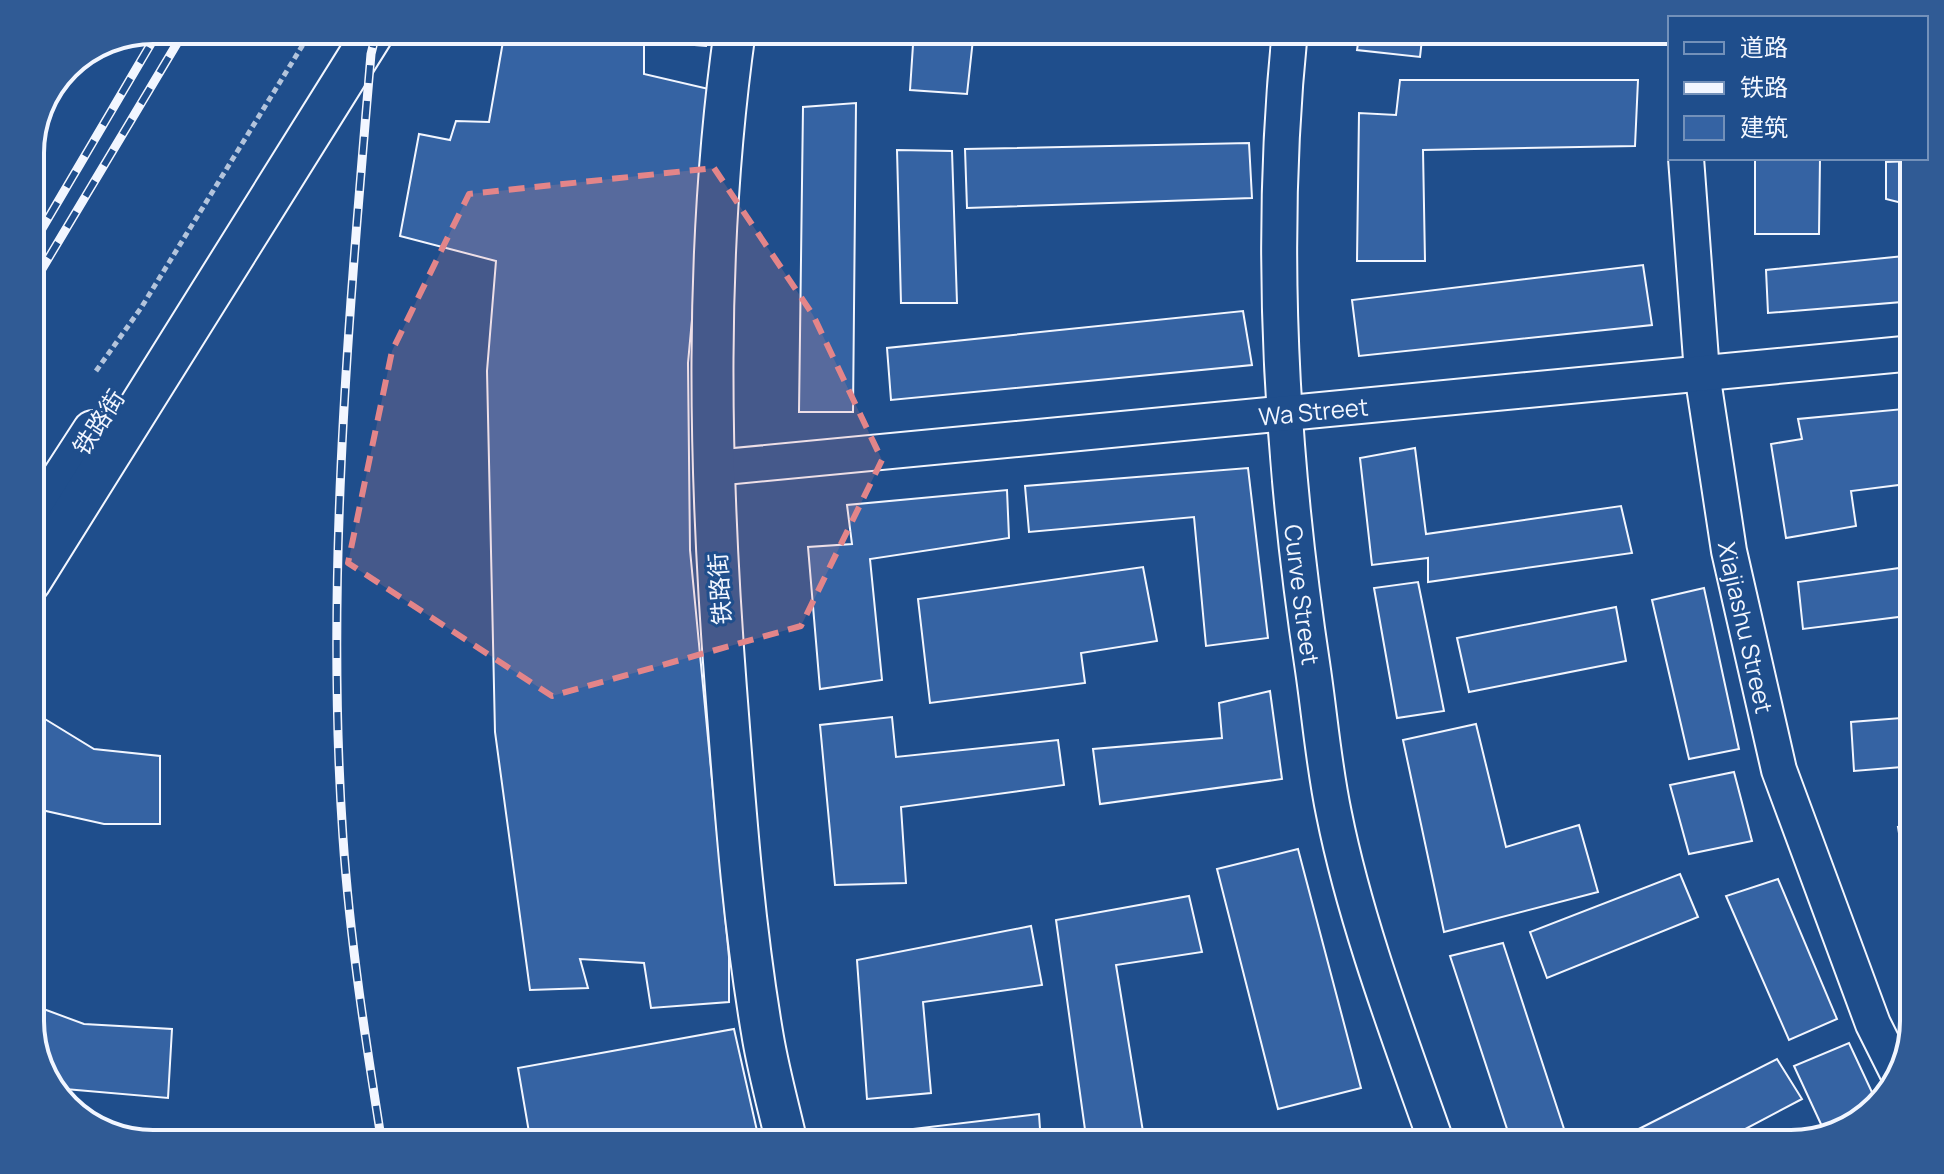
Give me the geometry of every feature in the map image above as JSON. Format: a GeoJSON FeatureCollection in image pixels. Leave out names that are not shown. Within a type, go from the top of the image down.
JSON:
{"type":"FeatureCollection","features":[{"type":"Feature","properties":{"kind":"main road","name":"铁路街"},"geometry":{"type":"LineString","coordinates":[[44,506],[333,44]]}},
{"type":"Feature","properties":{"kind":"main road"},"geometry":{"type":"LineString","coordinates":[[44,560],[366,44]]}},
{"type":"Feature","properties":{"kind":"main road","name":"铁路街"},"geometry":{"type":"LineString","coordinates":[[734,44],[720,186],[711,349],[716,552],[747,936],[763,1042],[784,1130]]}},
{"type":"Feature","properties":{"kind":"street","name":"Curve Street"},"geometry":{"type":"LineString","coordinates":[[1289,44],[1280,126],[1282,414],[1305,617],[1334,815],[1386,1000],[1432,1130]]}},
{"type":"Feature","properties":{"kind":"street","name":"Xiajiashu Street"},"geometry":{"type":"LineString","coordinates":[[1686,160],[1702,373],[1729,551],[1779,770],[1873,1024],[1892,1062]]}},
{"type":"Feature","properties":{"kind":"street","name":"Wa Street"},"geometry":{"type":"LineString","coordinates":[[714,468],[1900,354]]}},
{"type":"Feature","properties":{"kind":"path"},"geometry":{"type":"LineString","coordinates":[[96,371],[141,308],[303,44]]}},
{"type":"Feature","properties":{"kind":"highlighted area"},"geometry":{"type":"Polygon","coordinates":[[[714,168],[813,315],[882,460],[801,626],[552,696],[348,563],[392,351],[469,194],[714,168]]]}},
{"type":"Feature","properties":{"kind":"building"},"geometry":{"type":"Polygon","coordinates":[[[503,44],[644,44],[644,74],[713,90],[688,363],[690,550],[729,957],[729,1002],[651,1008],[644,963],[580,959],[588,988],[530,990],[495,732],[487,371],[496,261],[400,236],[419,134],[450,140],[456,121],[489,122],[503,44]]]}},
{"type":"Feature","properties":{"kind":"building"},"geometry":{"type":"Polygon","coordinates":[[[913,44],[972,44],[967,94],[910,90],[913,44]]]}},
{"type":"Feature","properties":{"kind":"building"},"geometry":{"type":"Polygon","coordinates":[[[1358,44],[1421,44],[1420,57],[1357,50],[1358,44]]]}},
{"type":"Feature","properties":{"kind":"building"},"geometry":{"type":"Polygon","coordinates":[[[1400,80],[1638,80],[1635,146],[1423,150],[1425,261],[1357,261],[1359,113],[1396,115],[1400,80]]]}},
{"type":"Feature","properties":{"kind":"building"},"geometry":{"type":"Polygon","coordinates":[[[856,103],[853,412],[799,412],[803,107],[856,103]]]}},
{"type":"Feature","properties":{"kind":"building"},"geometry":{"type":"Polygon","coordinates":[[[1249,143],[1252,198],[967,208],[965,149],[1249,143]]]}},
{"type":"Feature","properties":{"kind":"building"},"geometry":{"type":"Polygon","coordinates":[[[897,150],[952,151],[957,303],[901,303],[897,150]]]}},
{"type":"Feature","properties":{"kind":"building"},"geometry":{"type":"Polygon","coordinates":[[[1755,160],[1820,160],[1819,234],[1755,234],[1755,160]]]}},
{"type":"Feature","properties":{"kind":"building"},"geometry":{"type":"Polygon","coordinates":[[[1886,162],[1900,162],[1900,202],[1886,199],[1886,162]]]}},
{"type":"Feature","properties":{"kind":"building"},"geometry":{"type":"Polygon","coordinates":[[[1900,256],[1900,302],[1768,313],[1766,270],[1900,256]]]}},
{"type":"Feature","properties":{"kind":"building"},"geometry":{"type":"Polygon","coordinates":[[[1643,265],[1652,325],[1359,356],[1352,300],[1643,265]]]}},
{"type":"Feature","properties":{"kind":"building"},"geometry":{"type":"Polygon","coordinates":[[[1243,311],[1252,365],[891,400],[887,348],[1243,311]]]}},
{"type":"Feature","properties":{"kind":"building"},"geometry":{"type":"Polygon","coordinates":[[[1900,409],[1900,485],[1851,491],[1856,526],[1786,538],[1771,444],[1802,439],[1798,419],[1900,409]]]}},
{"type":"Feature","properties":{"kind":"building"},"geometry":{"type":"Polygon","coordinates":[[[1415,448],[1426,534],[1621,506],[1632,553],[1428,582],[1428,558],[1372,565],[1360,458],[1415,448]]]}},
{"type":"Feature","properties":{"kind":"building"},"geometry":{"type":"Polygon","coordinates":[[[1248,468],[1268,638],[1206,646],[1194,517],[1029,532],[1025,486],[1248,468]]]}},
{"type":"Feature","properties":{"kind":"building"},"geometry":{"type":"Polygon","coordinates":[[[1007,490],[1009,538],[870,559],[882,680],[820,689],[808,547],[852,544],[847,505],[1007,490]]]}},
{"type":"Feature","properties":{"kind":"building"},"geometry":{"type":"Polygon","coordinates":[[[1143,567],[1157,641],[1081,653],[1085,683],[930,703],[918,599],[1143,567]]]}},
{"type":"Feature","properties":{"kind":"building"},"geometry":{"type":"Polygon","coordinates":[[[1900,568],[1900,617],[1803,629],[1798,582],[1900,568]]]}},
{"type":"Feature","properties":{"kind":"building"},"geometry":{"type":"Polygon","coordinates":[[[1418,582],[1444,711],[1397,718],[1374,588],[1418,582]]]}},
{"type":"Feature","properties":{"kind":"building"},"geometry":{"type":"Polygon","coordinates":[[[1704,588],[1739,749],[1689,759],[1652,600],[1704,588]]]}},
{"type":"Feature","properties":{"kind":"building"},"geometry":{"type":"Polygon","coordinates":[[[1616,607],[1626,661],[1469,692],[1457,638],[1616,607]]]}},
{"type":"Feature","properties":{"kind":"building"},"geometry":{"type":"Polygon","coordinates":[[[1270,691],[1282,779],[1100,804],[1093,749],[1222,738],[1219,703],[1270,691]]]}},
{"type":"Feature","properties":{"kind":"building"},"geometry":{"type":"Polygon","coordinates":[[[892,717],[896,757],[1058,740],[1064,785],[901,807],[906,883],[835,885],[820,725],[892,717]]]}},
{"type":"Feature","properties":{"kind":"building"},"geometry":{"type":"Polygon","coordinates":[[[44,718],[94,749],[160,756],[160,824],[104,824],[46,811],[44,718]]]}},
{"type":"Feature","properties":{"kind":"building"},"geometry":{"type":"Polygon","coordinates":[[[1900,718],[1900,767],[1854,771],[1851,722],[1900,718]]]}},
{"type":"Feature","properties":{"kind":"building"},"geometry":{"type":"Polygon","coordinates":[[[1476,724],[1506,847],[1579,825],[1598,892],[1444,932],[1403,740],[1476,724]]]}},
{"type":"Feature","properties":{"kind":"building"},"geometry":{"type":"Polygon","coordinates":[[[1734,772],[1752,841],[1689,854],[1670,785],[1734,772]]]}},
{"type":"Feature","properties":{"kind":"building"},"geometry":{"type":"Polygon","coordinates":[[[1298,849],[1361,1088],[1278,1109],[1217,869],[1298,849]]]}},
{"type":"Feature","properties":{"kind":"building"},"geometry":{"type":"Polygon","coordinates":[[[1680,874],[1698,917],[1547,978],[1530,932],[1680,874]]]}},
{"type":"Feature","properties":{"kind":"building"},"geometry":{"type":"Polygon","coordinates":[[[1778,879],[1837,1019],[1789,1040],[1726,896],[1778,879]]]}},
{"type":"Feature","properties":{"kind":"building"},"geometry":{"type":"Polygon","coordinates":[[[1189,896],[1202,952],[1116,965],[1143,1130],[1085,1130],[1056,920],[1189,896]]]}},
{"type":"Feature","properties":{"kind":"building"},"geometry":{"type":"Polygon","coordinates":[[[1031,926],[1042,985],[923,1002],[931,1093],[867,1099],[857,960],[1031,926]]]}},
{"type":"Feature","properties":{"kind":"building"},"geometry":{"type":"Polygon","coordinates":[[[1503,943],[1564,1130],[1507,1130],[1450,956],[1503,943]]]}},
{"type":"Feature","properties":{"kind":"building"},"geometry":{"type":"Polygon","coordinates":[[[44,1009],[84,1024],[172,1029],[168,1098],[67,1089],[48,1050],[44,1009]]]}},
{"type":"Feature","properties":{"kind":"building"},"geometry":{"type":"Polygon","coordinates":[[[734,1029],[757,1130],[529,1130],[518,1068],[734,1029]]]}},
{"type":"Feature","properties":{"kind":"building"},"geometry":{"type":"Polygon","coordinates":[[[1849,1043],[1873,1093],[1858,1108],[1822,1126],[1794,1066],[1849,1043]]]}},
{"type":"Feature","properties":{"kind":"building"},"geometry":{"type":"Polygon","coordinates":[[[1777,1059],[1802,1099],[1743,1130],[1637,1130],[1777,1059]]]}},
{"type":"Feature","properties":{"kind":"building"},"geometry":{"type":"Polygon","coordinates":[[[1039,1114],[1040,1130],[904,1130],[1039,1114]]]}},
{"type":"Feature","properties":{"kind":"railway"},"geometry":{"type":"LineString","coordinates":[[44,225],[151,44]]}},
{"type":"Feature","properties":{"kind":"railway"},"geometry":{"type":"LineString","coordinates":[[44,266],[177,44]]}},
{"type":"Feature","properties":{"kind":"railway"},"geometry":{"type":"LineString","coordinates":[[374,44],[355,249],[342,446],[337,642],[338,740],[346,877],[380,1130]]}}]}
